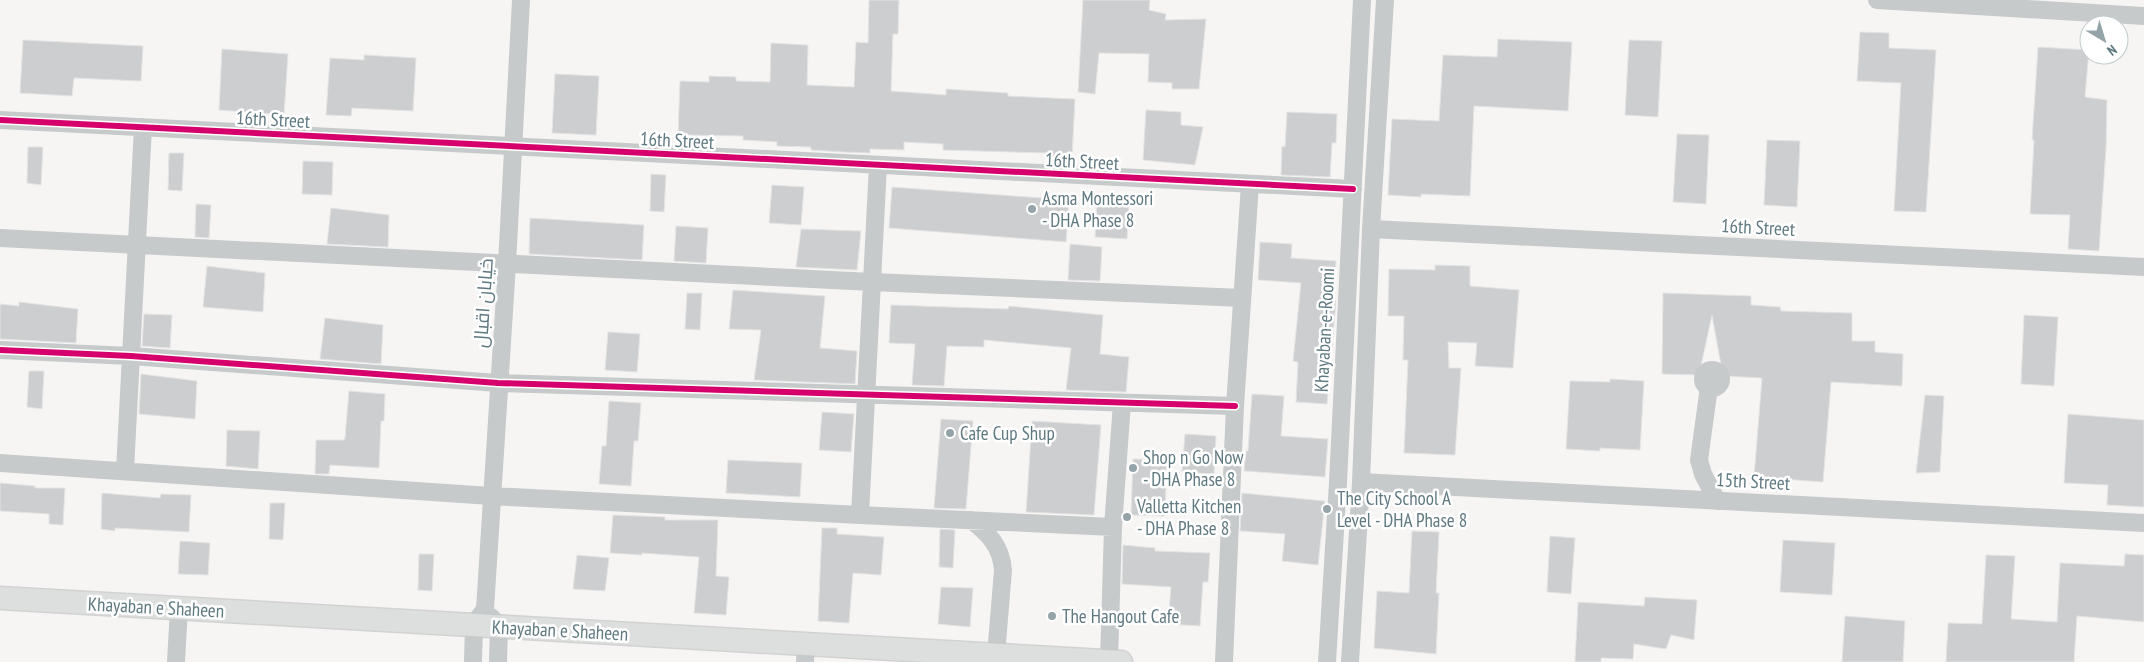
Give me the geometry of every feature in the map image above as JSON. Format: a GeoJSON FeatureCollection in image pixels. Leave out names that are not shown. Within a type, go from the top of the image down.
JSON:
{"type":"FeatureCollection","features":[{"type":"Feature","properties":{"kind":"main road","name":"Khayaban e Shaheen"},"geometry":{"type":"LineString","coordinates":[[0,598],[179,608],[479,616],[499,626],[805,653],[996,655],[1095,661]]}},
{"type":"Feature","properties":{"kind":"street","name":"خیابان اقبال"},"geometry":{"type":"LineString","coordinates":[[473,662],[491,496],[508,264],[520,0]]}},
{"type":"Feature","properties":{"kind":"street","name":"Khayaban-e-Roomi"},"geometry":{"type":"LineString","coordinates":[[1327,662],[1362,0]]}},
{"type":"Feature","properties":{"kind":"street"},"geometry":{"type":"LineString","coordinates":[[1350,662],[1361,482],[1371,229],[1385,0]]}},
{"type":"Feature","properties":{"kind":"street"},"geometry":{"type":"LineString","coordinates":[[1877,0],[2144,16]]}},
{"type":"Feature","properties":{"kind":"street","name":"16th Street"},"geometry":{"type":"LineString","coordinates":[[0,120],[1353,189]]}},
{"type":"Feature","properties":{"kind":"street"},"geometry":{"type":"LineString","coordinates":[[124,470],[143,127]]}},
{"type":"Feature","properties":{"kind":"street"},"geometry":{"type":"LineString","coordinates":[[860,514],[878,165]]}},
{"type":"Feature","properties":{"kind":"street"},"geometry":{"type":"LineString","coordinates":[[1224,662],[1235,406],[1250,184]]}},
{"type":"Feature","properties":{"kind":"street","name":"16th Street"},"geometry":{"type":"LineString","coordinates":[[1371,229],[2144,267]]}},
{"type":"Feature","properties":{"kind":"street"},"geometry":{"type":"LineString","coordinates":[[0,238],[872,282],[1242,298]]}},
{"type":"Feature","properties":{"kind":"street"},"geometry":{"type":"LineString","coordinates":[[0,350],[131,356],[498,383],[1235,406]]}},
{"type":"Feature","properties":{"kind":"street"},"geometry":{"type":"LineString","coordinates":[[1709,387],[1699,460],[1703,474],[1717,501]]}},
{"type":"Feature","properties":{"kind":"street"},"geometry":{"type":"LineString","coordinates":[[1095,661],[1114,527],[1122,403]]}},
{"type":"Feature","properties":{"kind":"street"},"geometry":{"type":"LineString","coordinates":[[0,462],[491,496],[1114,527]]}},
{"type":"Feature","properties":{"kind":"street","name":"15th Street"},"geometry":{"type":"LineString","coordinates":[[1361,482],[2144,523]]}},
{"type":"Feature","properties":{"kind":"street"},"geometry":{"type":"LineString","coordinates":[[971,520],[988,533],[998,547],[1002,559],[1003,570],[996,655]]}},
{"type":"Feature","properties":{"kind":"street"},"geometry":{"type":"LineString","coordinates":[[176,662],[179,608]]}},
{"type":"Feature","properties":{"kind":"street"},"geometry":{"type":"LineString","coordinates":[[498,662],[499,626]]}},
{"type":"Feature","properties":{"kind":"building"},"geometry":{"type":"Polygon","coordinates":[[[869,0],[899,0],[898,34],[893,34],[891,91],[946,95],[946,89],[1008,93],[1008,96],[1075,99],[1072,158],[1046,157],[1046,153],[943,150],[943,144],[904,142],[904,150],[870,149],[870,153],[843,152],[811,150],[811,147],[777,146],[777,142],[743,140],[743,136],[678,135],[680,81],[709,82],[709,76],[736,77],[736,81],[770,82],[771,43],[808,45],[807,85],[854,87],[856,42],[868,43],[869,0]]]}},
{"type":"Feature","properties":{"kind":"building"},"geometry":{"type":"Polygon","coordinates":[[[1083,0],[1150,0],[1149,10],[1166,14],[1165,20],[1206,19],[1199,89],[1172,89],[1172,83],[1148,82],[1149,54],[1099,53],[1095,94],[1078,92],[1083,0]]]}},
{"type":"Feature","properties":{"kind":"building"},"geometry":{"type":"Polygon","coordinates":[[[1860,32],[1889,33],[1889,48],[1936,50],[1926,212],[1894,211],[1901,83],[1857,81],[1860,32]]]}},
{"type":"Feature","properties":{"kind":"building"},"geometry":{"type":"Polygon","coordinates":[[[1498,39],[1572,42],[1568,111],[1474,106],[1470,196],[1421,194],[1421,197],[1388,195],[1392,119],[1439,121],[1443,55],[1497,57],[1498,39]]]}},
{"type":"Feature","properties":{"kind":"building"},"geometry":{"type":"Polygon","coordinates":[[[23,40],[143,46],[141,81],[74,78],[72,96],[20,93],[23,40]]]}},
{"type":"Feature","properties":{"kind":"building"},"geometry":{"type":"Polygon","coordinates":[[[1629,40],[1662,41],[1658,117],[1625,115],[1629,40]]]}},
{"type":"Feature","properties":{"kind":"building"},"geometry":{"type":"Polygon","coordinates":[[[2038,47],[2079,49],[2079,65],[2088,65],[2085,97],[2107,100],[2106,148],[2099,251],[2068,249],[2070,215],[2030,214],[2034,140],[2032,140],[2038,47]]]}},
{"type":"Feature","properties":{"kind":"building"},"geometry":{"type":"Polygon","coordinates":[[[222,49],[288,54],[284,115],[219,110],[222,49]]]}},
{"type":"Feature","properties":{"kind":"building"},"geometry":{"type":"Polygon","coordinates":[[[364,55],[416,58],[413,111],[352,108],[351,116],[326,115],[330,58],[364,60],[364,55]]]}},
{"type":"Feature","properties":{"kind":"building"},"geometry":{"type":"Polygon","coordinates":[[[555,74],[599,76],[596,135],[552,133],[555,74]]]}},
{"type":"Feature","properties":{"kind":"building"},"geometry":{"type":"Polygon","coordinates":[[[1146,110],[1181,112],[1181,125],[1203,127],[1195,165],[1143,160],[1146,110]]]}},
{"type":"Feature","properties":{"kind":"building"},"geometry":{"type":"Polygon","coordinates":[[[1287,112],[1337,114],[1336,143],[1332,143],[1330,177],[1281,175],[1282,146],[1285,147],[1287,112]]]}},
{"type":"Feature","properties":{"kind":"building"},"geometry":{"type":"Polygon","coordinates":[[[1677,134],[1709,135],[1706,204],[1673,202],[1677,134]]]}},
{"type":"Feature","properties":{"kind":"building"},"geometry":{"type":"Polygon","coordinates":[[[1767,140],[1800,141],[1797,207],[1764,205],[1767,140]]]}},
{"type":"Feature","properties":{"kind":"building"},"geometry":{"type":"Polygon","coordinates":[[[28,147],[43,147],[41,185],[27,183],[28,147]]]}},
{"type":"Feature","properties":{"kind":"building"},"geometry":{"type":"Polygon","coordinates":[[[169,153],[184,153],[182,191],[168,190],[169,153]]]}},
{"type":"Feature","properties":{"kind":"building"},"geometry":{"type":"Polygon","coordinates":[[[303,161],[333,162],[332,195],[302,194],[303,161]]]}},
{"type":"Feature","properties":{"kind":"building"},"geometry":{"type":"Polygon","coordinates":[[[651,174],[666,175],[664,212],[650,211],[651,174]]]}},
{"type":"Feature","properties":{"kind":"building"},"geometry":{"type":"Polygon","coordinates":[[[772,185],[804,187],[801,225],[769,223],[772,185]]]}},
{"type":"Feature","properties":{"kind":"building"},"geometry":{"type":"Polygon","coordinates":[[[892,187],[1069,200],[1066,242],[889,228],[892,187]]]}},
{"type":"Feature","properties":{"kind":"building"},"geometry":{"type":"Polygon","coordinates":[[[1097,199],[1129,201],[1127,239],[1095,237],[1097,199]]]}},
{"type":"Feature","properties":{"kind":"building"},"geometry":{"type":"Polygon","coordinates":[[[196,204],[211,205],[209,238],[195,237],[196,204]]]}},
{"type":"Feature","properties":{"kind":"building"},"geometry":{"type":"Polygon","coordinates":[[[331,208],[389,215],[388,247],[327,244],[331,208]]]}},
{"type":"Feature","properties":{"kind":"building"},"geometry":{"type":"Polygon","coordinates":[[[530,218],[644,225],[642,260],[529,254],[530,218]]]}},
{"type":"Feature","properties":{"kind":"building"},"geometry":{"type":"Polygon","coordinates":[[[676,226],[708,228],[706,263],[674,261],[676,226]]]}},
{"type":"Feature","properties":{"kind":"building"},"geometry":{"type":"Polygon","coordinates":[[[801,229],[861,231],[857,270],[796,267],[801,229]]]}},
{"type":"Feature","properties":{"kind":"building"},"geometry":{"type":"Polygon","coordinates":[[[1260,242],[1292,244],[1291,258],[1336,261],[1333,301],[1336,301],[1327,404],[1296,402],[1298,362],[1293,361],[1301,283],[1258,280],[1260,242]]]}},
{"type":"Feature","properties":{"kind":"building"},"geometry":{"type":"Polygon","coordinates":[[[1070,244],[1102,247],[1100,281],[1068,280],[1070,244]]]}},
{"type":"Feature","properties":{"kind":"building"},"geometry":{"type":"Polygon","coordinates":[[[1435,265],[1470,266],[1470,286],[1519,290],[1513,368],[1475,366],[1477,343],[1448,342],[1449,368],[1461,368],[1455,455],[1404,453],[1408,360],[1403,360],[1404,316],[1388,316],[1389,269],[1435,270],[1435,265]]]}},
{"type":"Feature","properties":{"kind":"building"},"geometry":{"type":"Polygon","coordinates":[[[207,266],[265,273],[263,312],[203,307],[207,266]]]}},
{"type":"Feature","properties":{"kind":"building"},"geometry":{"type":"Polygon","coordinates":[[[733,290],[825,296],[820,348],[857,351],[855,384],[754,380],[761,330],[729,329],[733,290]]]}},
{"type":"Feature","properties":{"kind":"building"},"geometry":{"type":"Polygon","coordinates":[[[687,293],[702,293],[700,330],[685,329],[687,293]]]}},
{"type":"Feature","properties":{"kind":"building"},"geometry":{"type":"Polygon","coordinates":[[[1663,293],[1751,296],[1751,305],[1780,307],[1781,311],[1852,313],[1852,341],[1875,341],[1875,352],[1903,354],[1902,386],[1831,382],[1823,482],[1754,477],[1762,378],[1723,376],[1712,315],[1699,375],[1662,374],[1663,293]]]}},
{"type":"Feature","properties":{"kind":"building"},"geometry":{"type":"Polygon","coordinates":[[[19,302],[78,309],[76,343],[0,339],[0,304],[19,306],[19,302]]]}},
{"type":"Feature","properties":{"kind":"building"},"geometry":{"type":"Polygon","coordinates":[[[891,305],[1008,309],[1009,306],[1103,315],[1100,354],[1129,357],[1126,392],[1066,390],[1071,348],[984,340],[984,347],[947,346],[944,386],[912,385],[915,344],[889,343],[891,305]]]}},
{"type":"Feature","properties":{"kind":"building"},"geometry":{"type":"Polygon","coordinates":[[[144,314],[172,315],[170,348],[142,346],[144,314]]]}},
{"type":"Feature","properties":{"kind":"building"},"geometry":{"type":"Polygon","coordinates":[[[2024,315],[2058,317],[2054,386],[2021,384],[2024,315]]]}},
{"type":"Feature","properties":{"kind":"building"},"geometry":{"type":"Polygon","coordinates":[[[325,318],[383,325],[381,364],[320,359],[325,318]]]}},
{"type":"Feature","properties":{"kind":"building"},"geometry":{"type":"Polygon","coordinates":[[[608,332],[640,334],[637,372],[605,370],[608,332]]]}},
{"type":"Feature","properties":{"kind":"building"},"geometry":{"type":"Polygon","coordinates":[[[29,371],[44,371],[42,409],[27,407],[29,371]]]}},
{"type":"Feature","properties":{"kind":"building"},"geometry":{"type":"Polygon","coordinates":[[[141,374],[197,381],[195,419],[139,414],[141,374]]]}},
{"type":"Feature","properties":{"kind":"building"},"geometry":{"type":"Polygon","coordinates":[[[1610,379],[1644,381],[1640,450],[1600,448],[1600,451],[1566,449],[1570,381],[1610,382],[1610,379]]]}},
{"type":"Feature","properties":{"kind":"building"},"geometry":{"type":"Polygon","coordinates":[[[349,391],[385,394],[384,421],[381,421],[379,468],[330,465],[329,474],[315,474],[316,440],[344,440],[345,438],[349,391]]]}},
{"type":"Feature","properties":{"kind":"building"},"geometry":{"type":"Polygon","coordinates":[[[1252,394],[1284,396],[1281,436],[1328,439],[1325,477],[1244,471],[1246,451],[1248,451],[1252,394]]]}},
{"type":"Feature","properties":{"kind":"building"},"geometry":{"type":"Polygon","coordinates":[[[1925,395],[1944,396],[1940,472],[1916,473],[1925,395]]]}},
{"type":"Feature","properties":{"kind":"building"},"geometry":{"type":"Polygon","coordinates":[[[609,401],[641,403],[638,441],[634,441],[631,486],[599,484],[602,446],[606,446],[609,401]]]}},
{"type":"Feature","properties":{"kind":"building"},"geometry":{"type":"Polygon","coordinates":[[[822,412],[854,414],[851,452],[819,450],[822,412]]]}},
{"type":"Feature","properties":{"kind":"building"},"geometry":{"type":"Polygon","coordinates":[[[2068,414],[2144,420],[2144,507],[2107,505],[2108,485],[2064,483],[2068,414]]]}},
{"type":"Feature","properties":{"kind":"building"},"geometry":{"type":"Polygon","coordinates":[[[941,419],[973,421],[966,509],[934,508],[941,419]]]}},
{"type":"Feature","properties":{"kind":"building"},"geometry":{"type":"Polygon","coordinates":[[[1032,421],[1101,425],[1094,515],[1026,512],[1032,421]]]}},
{"type":"Feature","properties":{"kind":"building"},"geometry":{"type":"Polygon","coordinates":[[[227,430],[260,431],[258,469],[226,466],[227,430]]]}},
{"type":"Feature","properties":{"kind":"building"},"geometry":{"type":"Polygon","coordinates":[[[1185,434],[1216,436],[1214,474],[1182,472],[1185,434]]]}},
{"type":"Feature","properties":{"kind":"building"},"geometry":{"type":"Polygon","coordinates":[[[1133,459],[1167,460],[1165,516],[1131,515],[1133,459]]]}},
{"type":"Feature","properties":{"kind":"building"},"geometry":{"type":"Polygon","coordinates":[[[728,460],[802,463],[800,497],[726,493],[728,460]]]}},
{"type":"Feature","properties":{"kind":"building"},"geometry":{"type":"Polygon","coordinates":[[[0,483],[35,486],[35,488],[65,488],[63,525],[49,524],[49,514],[0,511],[0,483]]]}},
{"type":"Feature","properties":{"kind":"building"},"geometry":{"type":"Polygon","coordinates":[[[102,493],[160,498],[161,494],[191,495],[189,532],[115,528],[115,531],[101,529],[102,493]]]}},
{"type":"Feature","properties":{"kind":"building"},"geometry":{"type":"Polygon","coordinates":[[[1242,493],[1325,501],[1318,565],[1282,561],[1285,534],[1240,531],[1242,493]]]}},
{"type":"Feature","properties":{"kind":"building"},"geometry":{"type":"Polygon","coordinates":[[[270,503],[285,503],[283,540],[269,539],[270,503]]]}},
{"type":"Feature","properties":{"kind":"building"},"geometry":{"type":"Polygon","coordinates":[[[613,515],[665,517],[665,520],[718,520],[716,576],[729,577],[726,615],[694,613],[699,557],[610,553],[613,515]]]}},
{"type":"Feature","properties":{"kind":"building"},"geometry":{"type":"Polygon","coordinates":[[[822,528],[837,528],[837,534],[884,537],[881,575],[853,573],[849,623],[818,621],[822,528]]]}},
{"type":"Feature","properties":{"kind":"building"},"geometry":{"type":"Polygon","coordinates":[[[940,529],[955,530],[953,568],[939,567],[940,529]]]}},
{"type":"Feature","properties":{"kind":"building"},"geometry":{"type":"Polygon","coordinates":[[[1412,531],[1439,532],[1436,654],[1374,648],[1377,591],[1409,593],[1412,531]]]}},
{"type":"Feature","properties":{"kind":"building"},"geometry":{"type":"Polygon","coordinates":[[[1550,536],[1575,538],[1571,594],[1547,592],[1550,536]]]}},
{"type":"Feature","properties":{"kind":"building"},"geometry":{"type":"Polygon","coordinates":[[[1783,540],[1835,543],[1832,595],[1780,592],[1783,540]]]}},
{"type":"Feature","properties":{"kind":"building"},"geometry":{"type":"Polygon","coordinates":[[[180,541],[210,543],[208,575],[178,574],[180,541]]]}},
{"type":"Feature","properties":{"kind":"building"},"geometry":{"type":"Polygon","coordinates":[[[1123,545],[1155,548],[1155,551],[1210,553],[1208,582],[1203,582],[1200,626],[1168,624],[1171,587],[1122,584],[1123,545]]]}},
{"type":"Feature","properties":{"kind":"building"},"geometry":{"type":"Polygon","coordinates":[[[419,554],[434,554],[432,591],[418,590],[419,554]]]}},
{"type":"Feature","properties":{"kind":"building"},"geometry":{"type":"Polygon","coordinates":[[[2125,554],[2144,555],[2144,622],[2077,616],[2074,662],[1946,662],[1948,623],[1982,624],[1986,555],[2015,556],[2011,619],[2057,622],[2060,563],[2124,566],[2125,554]]]}},
{"type":"Feature","properties":{"kind":"building"},"geometry":{"type":"Polygon","coordinates":[[[577,555],[609,558],[605,591],[573,589],[577,555]]]}},
{"type":"Feature","properties":{"kind":"building"},"geometry":{"type":"Polygon","coordinates":[[[941,587],[973,588],[970,627],[938,624],[941,587]]]}},
{"type":"Feature","properties":{"kind":"building"},"geometry":{"type":"Polygon","coordinates":[[[1645,597],[1697,600],[1694,640],[1671,635],[1666,649],[1634,644],[1633,659],[1601,658],[1601,662],[1575,662],[1578,602],[1644,606],[1645,597]]]}},
{"type":"Feature","properties":{"kind":"building"},"geometry":{"type":"Polygon","coordinates":[[[1845,616],[1905,621],[1903,662],[1842,662],[1845,616]]]}},
{"type":"Feature","properties":{"kind":"cycle path"},"geometry":{"type":"LineString","coordinates":[[0,120],[1353,189]]}},
{"type":"Feature","properties":{"kind":"cycle path"},"geometry":{"type":"LineString","coordinates":[[0,350],[131,356],[498,383],[1235,406]]}},
{"type":"Feature","properties":{"kind":"place","name":"Asma Montessori - DHA Phase 8"},"geometry":{"type":"Point","coordinates":[1032,209]}},
{"type":"Feature","properties":{"kind":"place","name":"Cafe Cup Shup"},"geometry":{"type":"Point","coordinates":[950,433]}},
{"type":"Feature","properties":{"kind":"place","name":"Shop n Go Now - DHA Phase 8"},"geometry":{"type":"Point","coordinates":[1133,468]}},
{"type":"Feature","properties":{"kind":"place","name":"The City School A Level - DHA Phase 8"},"geometry":{"type":"Point","coordinates":[1327,509]}},
{"type":"Feature","properties":{"kind":"place","name":"Valletta Kitchen - DHA Phase 8"},"geometry":{"type":"Point","coordinates":[1127,517]}},
{"type":"Feature","properties":{"kind":"place","name":"The Hangout Cafe"},"geometry":{"type":"Point","coordinates":[1052,616]}}]}
